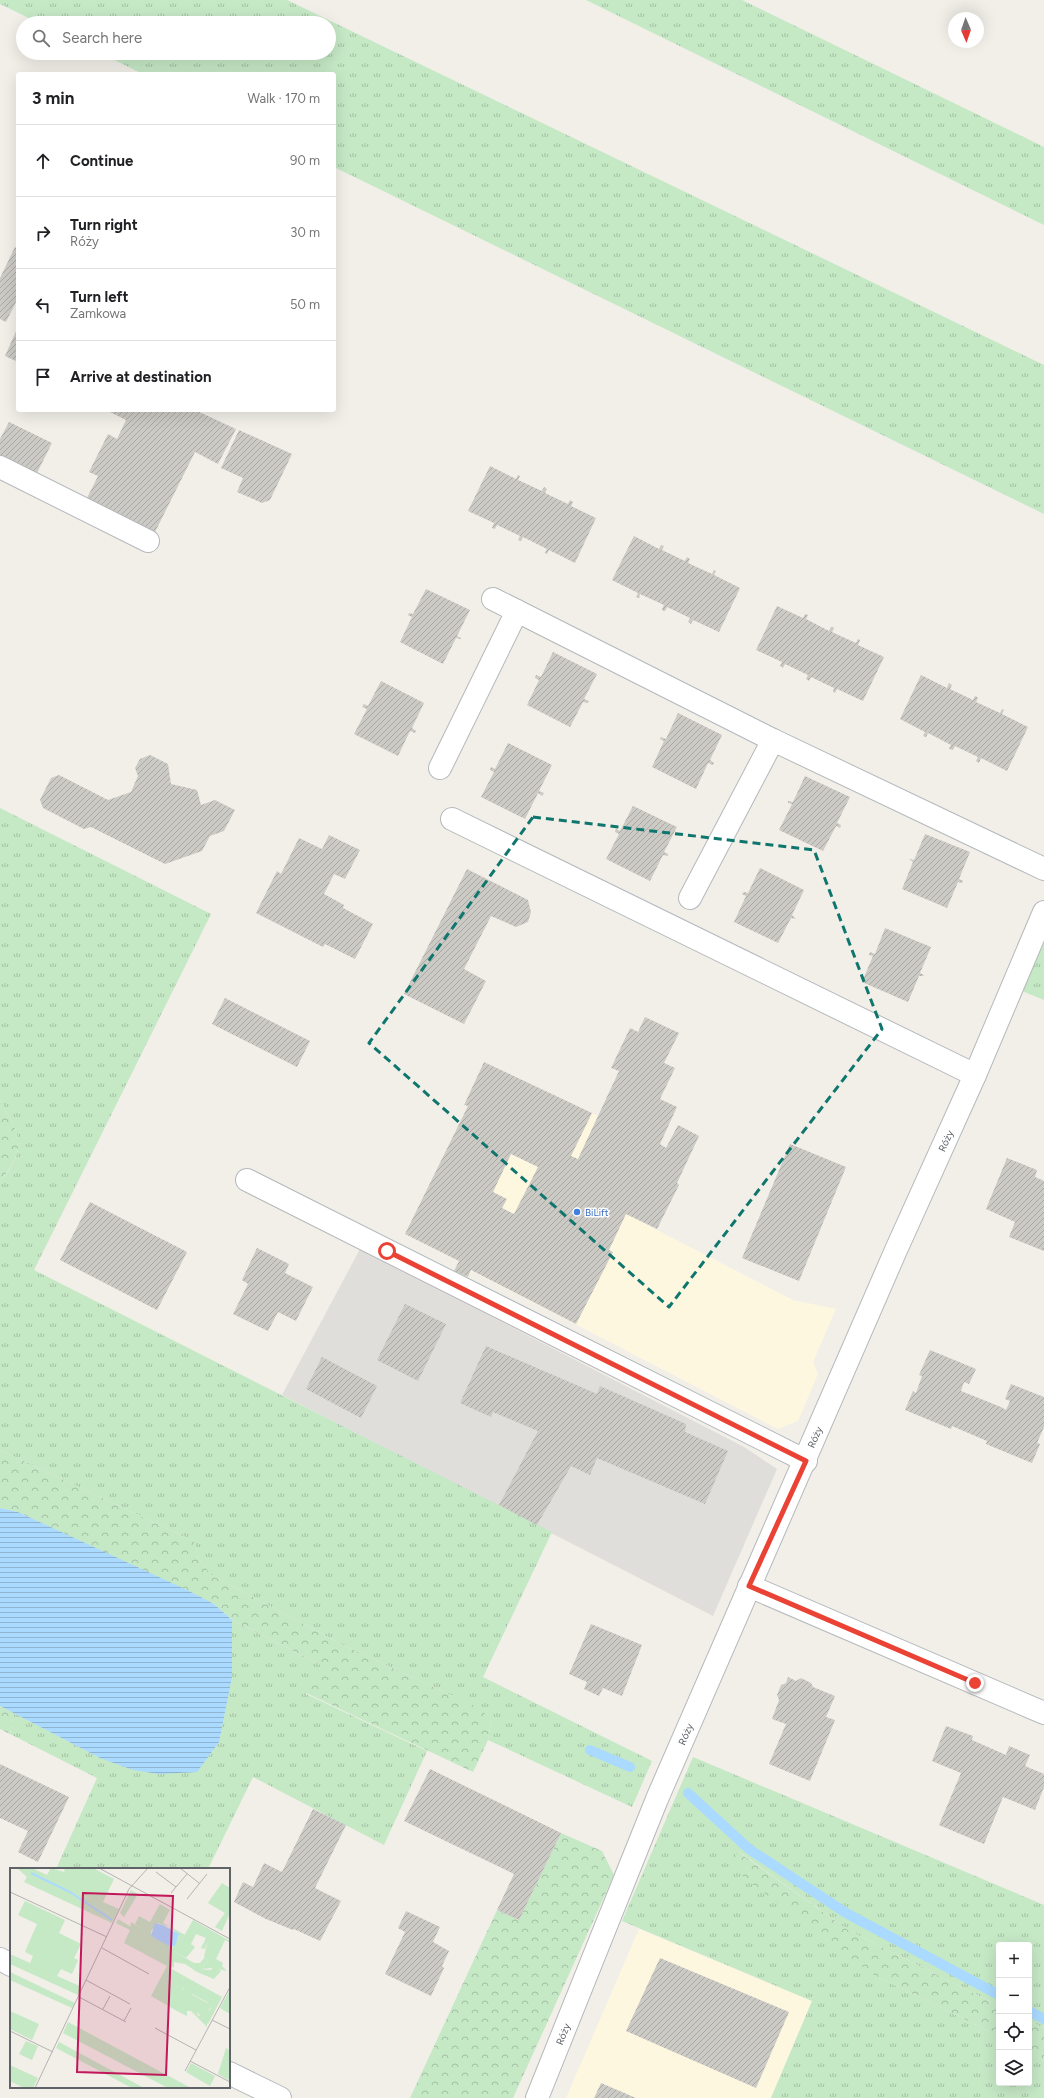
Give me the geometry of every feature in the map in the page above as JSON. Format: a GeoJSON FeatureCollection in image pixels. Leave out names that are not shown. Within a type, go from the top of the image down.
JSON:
{"type":"FeatureCollection","features":[{"type":"Feature","properties":{"kind":"street"},"geometry":{"type":"LineString","coordinates":[[0,467],[148,541]]}},
{"type":"Feature","properties":{"kind":"street"},"geometry":{"type":"LineString","coordinates":[[493,599],[773,740],[1044,869]]}},
{"type":"Feature","properties":{"kind":"street"},"geometry":{"type":"LineString","coordinates":[[440,768],[517,611]]}},
{"type":"Feature","properties":{"kind":"street"},"geometry":{"type":"LineString","coordinates":[[690,898],[773,740]]}},
{"type":"Feature","properties":{"kind":"street"},"geometry":{"type":"LineString","coordinates":[[452,819],[975,1075]]}},
{"type":"Feature","properties":{"kind":"street","name":"Róży"},"geometry":{"type":"LineString","coordinates":[[537,2098],[658,1799],[749,1586],[806,1461],[896,1250],[975,1075],[1044,912]]}},
{"type":"Feature","properties":{"kind":"street"},"geometry":{"type":"LineString","coordinates":[[247,1180],[806,1461]]}},
{"type":"Feature","properties":{"kind":"street"},"geometry":{"type":"LineString","coordinates":[[749,1586],[1044,1713]]}},
{"type":"Feature","properties":{"kind":"street"},"geometry":{"type":"LineString","coordinates":[[0,1959],[10,1964]]}},
{"type":"Feature","properties":{"kind":"street"},"geometry":{"type":"LineString","coordinates":[[230,2073],[280,2098]]}},
{"type":"Feature","properties":{"kind":"highlighted area"},"geometry":{"type":"Polygon","coordinates":[[[533,817],[814,850],[882,1029],[669,1307],[369,1043],[533,817]]]}},
{"type":"Feature","properties":{"kind":"shaded area"},"geometry":{"type":"Polygon","coordinates":[[[484,1062],[598,1116],[578,1159],[626,1214],[793,1300],[836,1309],[813,1362],[818,1374],[798,1421],[778,1429],[472,1271],[468,1277],[454,1271],[459,1261],[405,1234],[468,1107],[464,1105],[484,1062]]]}},
{"type":"Feature","properties":{"kind":"shaded area"},"geometry":{"type":"Polygon","coordinates":[[[360,1249],[744,1447],[777,1469],[713,1616],[282,1395],[360,1249]]]}},
{"type":"Feature","properties":{"kind":"shaded area"},"geometry":{"type":"Polygon","coordinates":[[[639,1929],[812,2001],[771,2098],[566,2098],[639,1929]]]}},
{"type":"Feature","properties":{"kind":"green space"},"geometry":{"type":"Polygon","coordinates":[[[0,0],[287,0],[320,16],[25,16],[0,4],[0,0]]]}},
{"type":"Feature","properties":{"kind":"green space"},"geometry":{"type":"Polygon","coordinates":[[[586,0],[742,0],[1044,147],[1044,225],[586,0]]]}},
{"type":"Feature","properties":{"kind":"green space"},"geometry":{"type":"Polygon","coordinates":[[[336,24],[1044,365],[1044,514],[336,168],[336,72],[139,72],[114,60],[336,60],[336,24]]]}},
{"type":"Feature","properties":{"kind":"green space"},"geometry":{"type":"Polygon","coordinates":[[[0,808],[211,914],[34,1270],[552,1532],[483,1677],[652,1761],[632,1807],[488,1740],[491,1721],[453,1696],[345,1646],[211,1575],[198,1558],[194,1541],[0,1450],[0,1182],[17,1154],[18,1139],[12,1122],[0,1099],[0,808]]]}},
{"type":"Feature","properties":{"kind":"green space"},"geometry":{"type":"Polygon","coordinates":[[[1044,940],[1044,1000],[1022,991],[1044,940]]]}},
{"type":"Feature","properties":{"kind":"green space"},"geometry":{"type":"Polygon","coordinates":[[[0,1099],[16,1131],[18,1147],[14,1160],[0,1182],[0,1099]]]}},
{"type":"Feature","properties":{"kind":"green space"},"geometry":{"type":"Polygon","coordinates":[[[0,1450],[194,1541],[198,1558],[211,1575],[345,1646],[481,1709],[491,1721],[488,1740],[473,1772],[306,1693],[321,1665],[232,1620],[214,1604],[18,1512],[0,1508],[0,1450]]]}},
{"type":"Feature","properties":{"kind":"green space"},"geometry":{"type":"Polygon","coordinates":[[[232,1620],[321,1665],[306,1694],[427,1751],[384,1845],[253,1777],[208,1868],[56,1868],[97,1778],[10,1734],[14,1713],[100,1758],[232,1677],[232,1620]]]}},
{"type":"Feature","properties":{"kind":"green space"},"geometry":{"type":"Polygon","coordinates":[[[0,1706],[14,1713],[10,1734],[0,1729],[0,1706]]]}},
{"type":"Feature","properties":{"kind":"green space"},"geometry":{"type":"Polygon","coordinates":[[[693,1757],[1044,1905],[1044,2028],[1032,2022],[1032,1942],[996,1942],[996,2004],[848,1930],[738,1851],[872,1974],[996,2035],[996,2086],[1032,2086],[1032,2053],[1044,2061],[1044,2098],[771,2098],[812,2001],[622,1921],[693,1757]]]}},
{"type":"Feature","properties":{"kind":"green space"},"geometry":{"type":"Polygon","coordinates":[[[561,1833],[602,1851],[614,1875],[513,2098],[410,2098],[497,1910],[519,1920],[561,1833]]]}},
{"type":"Feature","properties":{"kind":"green space"},"geometry":{"type":"Polygon","coordinates":[[[737,1851],[848,1930],[996,2004],[996,2035],[872,1974],[743,1877],[735,1861],[737,1851]]]}},
{"type":"Feature","properties":{"kind":"green space"},"geometry":{"type":"Polygon","coordinates":[[[1032,2022],[1044,2028],[1044,2061],[1032,2053],[1032,2022]]]}},
{"type":"Feature","properties":{"kind":"water"},"geometry":{"type":"Polygon","coordinates":[[[0,1508],[18,1512],[187,1590],[214,1604],[232,1620],[232,1677],[219,1742],[197,1772],[159,1774],[133,1770],[100,1758],[0,1706],[0,1508]]]}},
{"type":"Feature","properties":{"kind":"building"},"geometry":{"type":"Polygon","coordinates":[[[16,247],[16,302],[6,322],[0,319],[0,278],[16,247]]]}},
{"type":"Feature","properties":{"kind":"building"},"geometry":{"type":"Polygon","coordinates":[[[16,331],[16,361],[5,356],[16,331]]]}},
{"type":"Feature","properties":{"kind":"building"},"geometry":{"type":"Polygon","coordinates":[[[110,412],[199,412],[236,429],[218,464],[195,452],[155,532],[87,498],[98,476],[89,472],[108,434],[117,439],[126,420],[110,412]]]}},
{"type":"Feature","properties":{"kind":"building"},"geometry":{"type":"Polygon","coordinates":[[[9,422],[52,443],[36,475],[0,456],[0,439],[9,422]]]}},
{"type":"Feature","properties":{"kind":"building"},"geometry":{"type":"Polygon","coordinates":[[[239,430],[292,454],[270,500],[262,503],[237,492],[243,478],[221,468],[239,430]]]}},
{"type":"Feature","properties":{"kind":"building"},"geometry":{"type":"Polygon","coordinates":[[[490,466],[516,479],[518,475],[520,476],[518,480],[542,491],[544,487],[547,489],[545,493],[568,504],[570,500],[573,502],[571,506],[596,518],[575,563],[549,550],[547,554],[545,553],[547,549],[523,537],[520,541],[518,540],[520,536],[497,525],[495,529],[492,528],[494,523],[468,511],[490,466]]]}},
{"type":"Feature","properties":{"kind":"building"},"geometry":{"type":"Polygon","coordinates":[[[634,536],[659,549],[661,545],[664,546],[662,550],[685,561],[687,557],[690,559],[688,563],[712,574],[714,570],[716,571],[714,575],[740,588],[719,632],[693,620],[691,624],[688,622],[690,618],[667,607],[665,611],[663,611],[662,609],[664,605],[640,594],[639,598],[636,597],[638,593],[612,580],[634,536]]]}},
{"type":"Feature","properties":{"kind":"building"},"geometry":{"type":"Polygon","coordinates":[[[426,589],[470,610],[457,636],[461,639],[456,638],[443,664],[400,642],[412,617],[408,615],[409,613],[413,614],[426,589]]]}},
{"type":"Feature","properties":{"kind":"building"},"geometry":{"type":"Polygon","coordinates":[[[777,606],[803,618],[805,614],[808,615],[806,619],[829,631],[831,627],[833,627],[832,632],[856,643],[858,639],[860,640],[858,645],[884,657],[863,701],[837,689],[835,693],[833,692],[834,688],[811,677],[809,681],[806,679],[808,675],[785,664],[783,668],[780,666],[782,662],[756,650],[777,606]]]}},
{"type":"Feature","properties":{"kind":"building"},"geometry":{"type":"Polygon","coordinates":[[[553,652],[597,674],[584,699],[589,701],[587,703],[583,702],[570,727],[527,705],[539,680],[535,678],[536,675],[541,677],[553,652]]]}},
{"type":"Feature","properties":{"kind":"building"},"geometry":{"type":"Polygon","coordinates":[[[921,675],[947,688],[949,683],[952,685],[950,689],[973,700],[975,696],[978,698],[976,702],[1000,713],[1002,709],[1004,710],[1002,714],[1028,727],[1007,771],[981,758],[979,763],[976,761],[978,757],[955,746],[953,750],[949,749],[951,745],[928,733],[926,737],[923,736],[925,732],[900,719],[921,675]]]}},
{"type":"Feature","properties":{"kind":"building"},"geometry":{"type":"Polygon","coordinates":[[[381,681],[424,703],[412,728],[416,731],[415,733],[410,731],[398,756],[354,734],[367,709],[362,707],[364,704],[368,706],[381,681]]]}},
{"type":"Feature","properties":{"kind":"building"},"geometry":{"type":"Polygon","coordinates":[[[678,713],[722,735],[710,760],[714,763],[713,765],[708,763],[696,789],[652,767],[664,741],[660,739],[661,737],[666,739],[678,713]]]}},
{"type":"Feature","properties":{"kind":"building"},"geometry":{"type":"Polygon","coordinates":[[[508,743],[552,765],[539,791],[544,793],[542,796],[538,793],[525,819],[481,797],[494,772],[490,770],[491,767],[495,769],[508,743]]]}},
{"type":"Feature","properties":{"kind":"building"},"geometry":{"type":"Polygon","coordinates":[[[150,755],[168,764],[171,784],[197,790],[201,805],[215,800],[235,810],[224,831],[210,836],[202,851],[165,864],[91,827],[84,829],[43,808],[40,800],[51,778],[59,775],[108,800],[131,792],[138,776],[135,768],[140,759],[150,755]]]}},
{"type":"Feature","properties":{"kind":"building"},"geometry":{"type":"Polygon","coordinates":[[[805,776],[850,797],[837,823],[841,825],[840,828],[836,826],[823,851],[779,830],[792,804],[788,803],[788,801],[793,802],[805,776]]]}},
{"type":"Feature","properties":{"kind":"building"},"geometry":{"type":"Polygon","coordinates":[[[633,806],[677,827],[664,852],[668,854],[668,856],[663,855],[650,881],[606,859],[619,834],[615,832],[616,829],[620,831],[633,806]]]}},
{"type":"Feature","properties":{"kind":"building"},"geometry":{"type":"Polygon","coordinates":[[[925,834],[970,852],[959,879],[963,881],[962,883],[958,882],[947,908],[902,889],[913,862],[909,859],[914,860],[925,834]]]}},
{"type":"Feature","properties":{"kind":"building"},"geometry":{"type":"Polygon","coordinates":[[[329,835],[360,850],[345,879],[334,874],[324,894],[344,905],[343,908],[373,924],[355,959],[325,944],[323,947],[256,913],[277,871],[281,874],[299,838],[322,849],[329,835]]]}},
{"type":"Feature","properties":{"kind":"building"},"geometry":{"type":"Polygon","coordinates":[[[760,868],[804,890],[792,915],[796,919],[791,918],[778,943],[734,922],[746,896],[742,894],[744,892],[748,893],[760,868]]]}},
{"type":"Feature","properties":{"kind":"building"},"geometry":{"type":"Polygon","coordinates":[[[467,869],[528,900],[531,912],[528,922],[516,927],[491,916],[464,969],[486,981],[464,1024],[404,994],[467,869]]]}},
{"type":"Feature","properties":{"kind":"building"},"geometry":{"type":"Polygon","coordinates":[[[885,928],[931,947],[920,973],[924,975],[919,976],[908,1002],[862,982],[873,956],[869,955],[870,952],[875,954],[885,928]]]}},
{"type":"Feature","properties":{"kind":"building"},"geometry":{"type":"Polygon","coordinates":[[[225,998],[310,1041],[297,1067],[212,1024],[225,998]]]}},
{"type":"Feature","properties":{"kind":"building"},"geometry":{"type":"Polygon","coordinates":[[[645,1017],[679,1033],[664,1063],[675,1068],[660,1099],[677,1107],[660,1144],[666,1148],[678,1125],[699,1136],[677,1183],[679,1185],[657,1229],[626,1214],[609,1250],[613,1252],[576,1324],[471,1270],[468,1277],[454,1271],[459,1261],[405,1234],[468,1106],[464,1105],[484,1062],[592,1113],[571,1156],[578,1159],[619,1071],[611,1068],[630,1028],[638,1032],[645,1017]],[[511,1154],[493,1192],[507,1199],[502,1208],[514,1214],[538,1167],[511,1154]]]}},
{"type":"Feature","properties":{"kind":"building"},"geometry":{"type":"Polygon","coordinates":[[[790,1144],[846,1167],[799,1281],[742,1258],[790,1144]]]}},
{"type":"Feature","properties":{"kind":"building"},"geometry":{"type":"Polygon","coordinates":[[[1007,1158],[1037,1170],[1035,1177],[1044,1181],[1044,1251],[1009,1237],[1015,1222],[986,1209],[1007,1158]]]}},
{"type":"Feature","properties":{"kind":"building"},"geometry":{"type":"Polygon","coordinates":[[[90,1202],[187,1252],[157,1310],[60,1260],[90,1202]]]}},
{"type":"Feature","properties":{"kind":"building"},"geometry":{"type":"Polygon","coordinates":[[[257,1248],[289,1264],[285,1273],[313,1287],[296,1321],[278,1312],[268,1331],[233,1314],[248,1284],[242,1280],[257,1248]]]}},
{"type":"Feature","properties":{"kind":"building"},"geometry":{"type":"Polygon","coordinates":[[[405,1304],[446,1324],[418,1381],[377,1360],[405,1304]]]}},
{"type":"Feature","properties":{"kind":"building"},"geometry":{"type":"Polygon","coordinates":[[[486,1346],[597,1394],[600,1386],[686,1424],[685,1432],[728,1451],[705,1504],[597,1458],[590,1475],[571,1466],[537,1525],[499,1505],[538,1431],[493,1412],[491,1417],[460,1403],[486,1346]]]}},
{"type":"Feature","properties":{"kind":"building"},"geometry":{"type":"Polygon","coordinates":[[[930,1350],[976,1369],[969,1384],[964,1382],[961,1391],[1006,1410],[1010,1401],[1005,1399],[1011,1384],[1044,1397],[1044,1427],[1037,1443],[1040,1444],[1032,1463],[986,1444],[987,1441],[952,1426],[951,1429],[905,1410],[913,1391],[916,1393],[922,1376],[919,1375],[930,1350]]]}},
{"type":"Feature","properties":{"kind":"building"},"geometry":{"type":"Polygon","coordinates":[[[322,1357],[377,1386],[361,1418],[306,1389],[322,1357]]]}},
{"type":"Feature","properties":{"kind":"building"},"geometry":{"type":"Polygon","coordinates":[[[591,1624],[642,1645],[622,1696],[603,1688],[599,1696],[584,1689],[587,1682],[569,1674],[591,1624]]]}},
{"type":"Feature","properties":{"kind":"building"},"geometry":{"type":"Polygon","coordinates":[[[788,1677],[796,1681],[801,1678],[811,1683],[813,1687],[835,1696],[826,1717],[835,1720],[810,1781],[769,1764],[786,1724],[772,1719],[779,1700],[777,1695],[781,1685],[786,1683],[788,1677]]]}},
{"type":"Feature","properties":{"kind":"building"},"geometry":{"type":"Polygon","coordinates":[[[946,1726],[973,1736],[972,1740],[1006,1755],[1009,1746],[1030,1755],[1025,1766],[1044,1774],[1044,1787],[1035,1810],[1003,1797],[984,1844],[939,1825],[961,1773],[932,1761],[946,1726]]]}},
{"type":"Feature","properties":{"kind":"building"},"geometry":{"type":"Polygon","coordinates":[[[0,1764],[69,1797],[38,1862],[18,1852],[28,1831],[0,1818],[0,1764]]]}},
{"type":"Feature","properties":{"kind":"building"},"geometry":{"type":"Polygon","coordinates":[[[430,1769],[561,1833],[519,1920],[497,1910],[514,1874],[404,1821],[430,1769]]]}},
{"type":"Feature","properties":{"kind":"building"},"geometry":{"type":"Polygon","coordinates":[[[313,1809],[346,1825],[315,1888],[341,1901],[320,1941],[294,1929],[293,1930],[266,1919],[234,1902],[243,1882],[253,1887],[264,1863],[282,1872],[313,1809]]]}},
{"type":"Feature","properties":{"kind":"building"},"geometry":{"type":"Polygon","coordinates":[[[406,1911],[440,1927],[433,1942],[449,1951],[442,1966],[444,1968],[431,1996],[385,1974],[405,1932],[398,1928],[406,1911]]]}},
{"type":"Feature","properties":{"kind":"building"},"geometry":{"type":"Polygon","coordinates":[[[660,1958],[789,2012],[756,2088],[626,2031],[660,1958]]]}},
{"type":"Feature","properties":{"kind":"building"},"geometry":{"type":"Polygon","coordinates":[[[601,2083],[636,2098],[594,2098],[601,2083]]]}},
{"type":"Feature","properties":{"kind":"waterway"},"geometry":{"type":"LineString","coordinates":[[590,1750],[630,1767]]}},
{"type":"Feature","properties":{"kind":"waterway"},"geometry":{"type":"LineString","coordinates":[[688,1793],[749,1849],[846,1913],[996,1993]]}},
{"type":"Feature","properties":{"kind":"waterway"},"geometry":{"type":"LineString","coordinates":[[1032,2013],[1044,2019]]}},
{"type":"Feature","properties":{"kind":"place","name":"BiLift"},"geometry":{"type":"Point","coordinates":[577,1212]}},
{"type":"Feature","properties":{"kind":"route"},"geometry":{"type":"LineString","coordinates":[[387,1251],[806,1461],[749,1586],[975,1683]]}}]}
